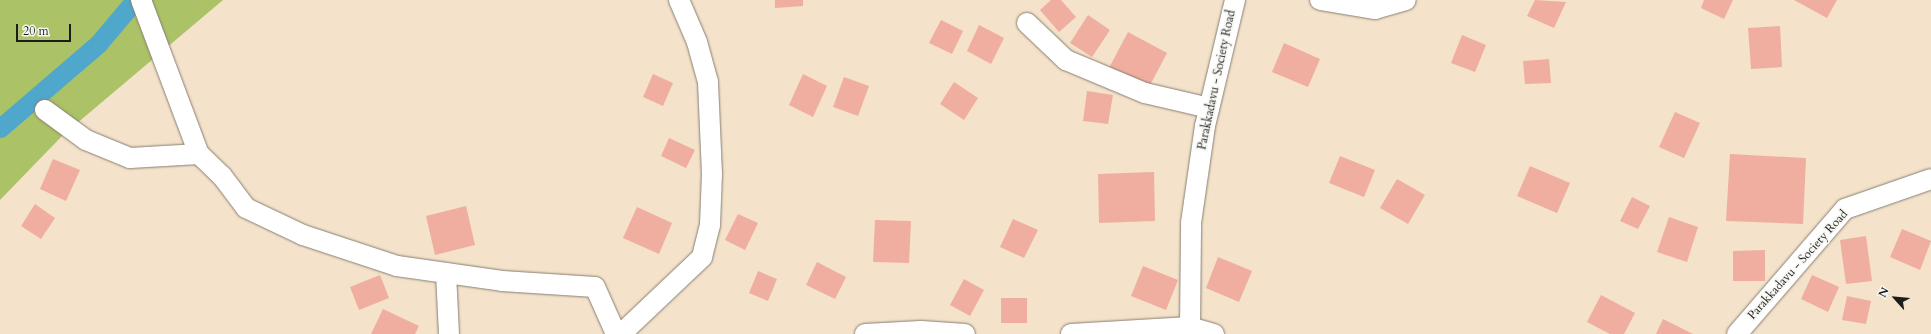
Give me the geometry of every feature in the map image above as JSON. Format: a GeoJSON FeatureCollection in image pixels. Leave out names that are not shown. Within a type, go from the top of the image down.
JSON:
{"type":"FeatureCollection","features":[{"type":"Feature","properties":{"kind":"street"},"geometry":{"type":"LineString","coordinates":[[621,334],[702,257],[710,225],[712,174],[708,82],[697,42],[679,0]]}},
{"type":"Feature","properties":{"kind":"street","name":"Parakkadavu - Society Road"},"geometry":{"type":"LineString","coordinates":[[1190,327],[1191,223],[1209,108],[1235,0]]}},
{"type":"Feature","properties":{"kind":"street"},"geometry":{"type":"LineString","coordinates":[[1320,0],[1375,9],[1406,0]]}},
{"type":"Feature","properties":{"kind":"street"},"geometry":{"type":"LineString","coordinates":[[141,1],[199,154],[222,176],[246,208],[303,235],[397,266],[446,273],[595,287],[616,334]]}},
{"type":"Feature","properties":{"kind":"street"},"geometry":{"type":"LineString","coordinates":[[1028,23],[1066,60],[1145,93],[1209,108]]}},
{"type":"Feature","properties":{"kind":"street"},"geometry":{"type":"LineString","coordinates":[[45,110],[86,140],[130,158],[199,154]]}},
{"type":"Feature","properties":{"kind":"street","name":"Parakkadavu - Society Road"},"geometry":{"type":"LineString","coordinates":[[1737,334],[1845,209],[1931,179]]}},
{"type":"Feature","properties":{"kind":"street"},"geometry":{"type":"LineString","coordinates":[[446,273],[449,334]]}},
{"type":"Feature","properties":{"kind":"street"},"geometry":{"type":"LineString","coordinates":[[1071,334],[1190,327],[1214,334]]}},
{"type":"Feature","properties":{"kind":"street"},"geometry":{"type":"LineString","coordinates":[[866,334],[921,331],[965,334]]}},
{"type":"Feature","properties":{"kind":"green space"},"geometry":{"type":"Polygon","coordinates":[[[0,0],[223,0],[63,135],[0,200],[0,0]]]}},
{"type":"Feature","properties":{"kind":"building"},"geometry":{"type":"Polygon","coordinates":[[[775,0],[803,0],[803,6],[775,8],[775,0]]]}},
{"type":"Feature","properties":{"kind":"building"},"geometry":{"type":"Polygon","coordinates":[[[1051,0],[1061,0],[1076,17],[1059,32],[1040,10],[1051,0]]]}},
{"type":"Feature","properties":{"kind":"building"},"geometry":{"type":"Polygon","coordinates":[[[1535,0],[1566,2],[1554,28],[1527,16],[1535,0]]]}},
{"type":"Feature","properties":{"kind":"building"},"geometry":{"type":"Polygon","coordinates":[[[1704,0],[1733,0],[1724,19],[1701,8],[1704,0]]]}},
{"type":"Feature","properties":{"kind":"building"},"geometry":{"type":"Polygon","coordinates":[[[1794,0],[1837,0],[1827,18],[1794,0]]]}},
{"type":"Feature","properties":{"kind":"building"},"geometry":{"type":"Polygon","coordinates":[[[1088,15],[1110,30],[1092,57],[1070,43],[1088,15]]]}},
{"type":"Feature","properties":{"kind":"building"},"geometry":{"type":"Polygon","coordinates":[[[941,20],[963,31],[952,54],[929,43],[941,20]]]}},
{"type":"Feature","properties":{"kind":"building"},"geometry":{"type":"Polygon","coordinates":[[[979,25],[1004,38],[991,64],[967,51],[979,25]]]}},
{"type":"Feature","properties":{"kind":"building"},"geometry":{"type":"Polygon","coordinates":[[[1780,26],[1782,67],[1751,69],[1748,28],[1780,26]]]}},
{"type":"Feature","properties":{"kind":"building"},"geometry":{"type":"Polygon","coordinates":[[[1128,32],[1167,53],[1148,89],[1109,68],[1128,32]]]}},
{"type":"Feature","properties":{"kind":"building"},"geometry":{"type":"Polygon","coordinates":[[[1462,35],[1486,45],[1475,72],[1451,63],[1462,35]]]}},
{"type":"Feature","properties":{"kind":"building"},"geometry":{"type":"Polygon","coordinates":[[[1284,43],[1320,59],[1308,87],[1272,72],[1284,43]]]}},
{"type":"Feature","properties":{"kind":"building"},"geometry":{"type":"Polygon","coordinates":[[[1549,59],[1551,83],[1525,84],[1523,61],[1549,59]]]}},
{"type":"Feature","properties":{"kind":"building"},"geometry":{"type":"Polygon","coordinates":[[[653,74],[673,83],[663,106],[643,97],[653,74]]]}},
{"type":"Feature","properties":{"kind":"building"},"geometry":{"type":"Polygon","coordinates":[[[803,74],[827,86],[813,117],[789,105],[803,74]]]}},
{"type":"Feature","properties":{"kind":"building"},"geometry":{"type":"Polygon","coordinates":[[[844,77],[869,86],[858,116],[833,107],[844,77]]]}},
{"type":"Feature","properties":{"kind":"building"},"geometry":{"type":"Polygon","coordinates":[[[954,82],[978,98],[964,120],[940,104],[954,82]]]}},
{"type":"Feature","properties":{"kind":"building"},"geometry":{"type":"Polygon","coordinates":[[[1087,91],[1113,95],[1108,124],[1083,121],[1087,91]]]}},
{"type":"Feature","properties":{"kind":"building"},"geometry":{"type":"Polygon","coordinates":[[[1675,112],[1700,123],[1684,158],[1659,147],[1675,112]]]}},
{"type":"Feature","properties":{"kind":"building"},"geometry":{"type":"Polygon","coordinates":[[[669,138],[695,150],[686,168],[661,156],[669,138]]]}},
{"type":"Feature","properties":{"kind":"building"},"geometry":{"type":"Polygon","coordinates":[[[1730,154],[1806,158],[1803,224],[1726,221],[1730,154]]]}},
{"type":"Feature","properties":{"kind":"building"},"geometry":{"type":"Polygon","coordinates":[[[1340,156],[1375,170],[1364,197],[1329,183],[1340,156]]]}},
{"type":"Feature","properties":{"kind":"building"},"geometry":{"type":"Polygon","coordinates":[[[53,159],[80,170],[66,201],[40,189],[53,159]]]}},
{"type":"Feature","properties":{"kind":"building"},"geometry":{"type":"Polygon","coordinates":[[[1530,166],[1570,183],[1557,213],[1517,196],[1530,166]]]}},
{"type":"Feature","properties":{"kind":"building"},"geometry":{"type":"Polygon","coordinates":[[[1154,172],[1155,221],[1099,223],[1098,174],[1154,172]]]}},
{"type":"Feature","properties":{"kind":"building"},"geometry":{"type":"Polygon","coordinates":[[[1397,179],[1425,195],[1408,224],[1380,208],[1397,179]]]}},
{"type":"Feature","properties":{"kind":"building"},"geometry":{"type":"Polygon","coordinates":[[[1632,197],[1650,206],[1638,229],[1620,221],[1632,197]]]}},
{"type":"Feature","properties":{"kind":"building"},"geometry":{"type":"Polygon","coordinates":[[[35,204],[55,218],[41,239],[21,226],[35,204]]]}},
{"type":"Feature","properties":{"kind":"building"},"geometry":{"type":"Polygon","coordinates":[[[466,206],[475,245],[435,255],[426,216],[466,206]]]}},
{"type":"Feature","properties":{"kind":"building"},"geometry":{"type":"Polygon","coordinates":[[[637,207],[672,223],[659,254],[623,238],[637,207]]]}},
{"type":"Feature","properties":{"kind":"building"},"geometry":{"type":"Polygon","coordinates":[[[738,214],[758,223],[745,250],[725,240],[738,214]]]}},
{"type":"Feature","properties":{"kind":"building"},"geometry":{"type":"Polygon","coordinates":[[[1669,217],[1698,227],[1687,262],[1657,252],[1669,217]]]}},
{"type":"Feature","properties":{"kind":"building"},"geometry":{"type":"Polygon","coordinates":[[[1013,219],[1038,230],[1024,258],[1000,247],[1013,219]]]}},
{"type":"Feature","properties":{"kind":"building"},"geometry":{"type":"Polygon","coordinates":[[[875,220],[911,221],[909,263],[873,262],[875,220]]]}},
{"type":"Feature","properties":{"kind":"building"},"geometry":{"type":"Polygon","coordinates":[[[1902,229],[1931,241],[1920,270],[1890,257],[1902,229]]]}},
{"type":"Feature","properties":{"kind":"building"},"geometry":{"type":"Polygon","coordinates":[[[1866,236],[1872,281],[1846,284],[1840,240],[1866,236]]]}},
{"type":"Feature","properties":{"kind":"building"},"geometry":{"type":"Polygon","coordinates":[[[1765,250],[1765,281],[1733,281],[1733,251],[1765,250]]]}},
{"type":"Feature","properties":{"kind":"building"},"geometry":{"type":"Polygon","coordinates":[[[1218,257],[1252,271],[1239,302],[1206,288],[1218,257]]]}},
{"type":"Feature","properties":{"kind":"building"},"geometry":{"type":"Polygon","coordinates":[[[817,262],[846,277],[835,299],[806,285],[817,262]]]}},
{"type":"Feature","properties":{"kind":"building"},"geometry":{"type":"Polygon","coordinates":[[[1143,266],[1178,280],[1166,310],[1131,296],[1143,266]]]}},
{"type":"Feature","properties":{"kind":"building"},"geometry":{"type":"Polygon","coordinates":[[[758,271],[777,279],[768,301],[749,293],[758,271]]]}},
{"type":"Feature","properties":{"kind":"building"},"geometry":{"type":"Polygon","coordinates":[[[380,275],[389,298],[359,310],[350,287],[380,275]]]}},
{"type":"Feature","properties":{"kind":"building"},"geometry":{"type":"Polygon","coordinates":[[[1812,275],[1839,287],[1828,312],[1801,299],[1812,275]]]}},
{"type":"Feature","properties":{"kind":"building"},"geometry":{"type":"Polygon","coordinates":[[[964,279],[984,290],[970,316],[950,305],[964,279]]]}},
{"type":"Feature","properties":{"kind":"building"},"geometry":{"type":"Polygon","coordinates":[[[1601,295],[1635,313],[1624,334],[1610,334],[1587,322],[1601,295]]]}},
{"type":"Feature","properties":{"kind":"building"},"geometry":{"type":"Polygon","coordinates":[[[1847,296],[1871,301],[1866,324],[1842,320],[1847,296]]]}},
{"type":"Feature","properties":{"kind":"building"},"geometry":{"type":"Polygon","coordinates":[[[1001,298],[1027,298],[1027,323],[1001,323],[1001,298]]]}},
{"type":"Feature","properties":{"kind":"building"},"geometry":{"type":"Polygon","coordinates":[[[383,309],[419,326],[415,334],[371,334],[383,309]]]}},
{"type":"Feature","properties":{"kind":"building"},"geometry":{"type":"Polygon","coordinates":[[[1663,319],[1693,334],[1656,334],[1663,319]]]}},
{"type":"Feature","properties":{"kind":"waterway"},"geometry":{"type":"LineString","coordinates":[[0,128],[98,44],[135,0]]}}]}
